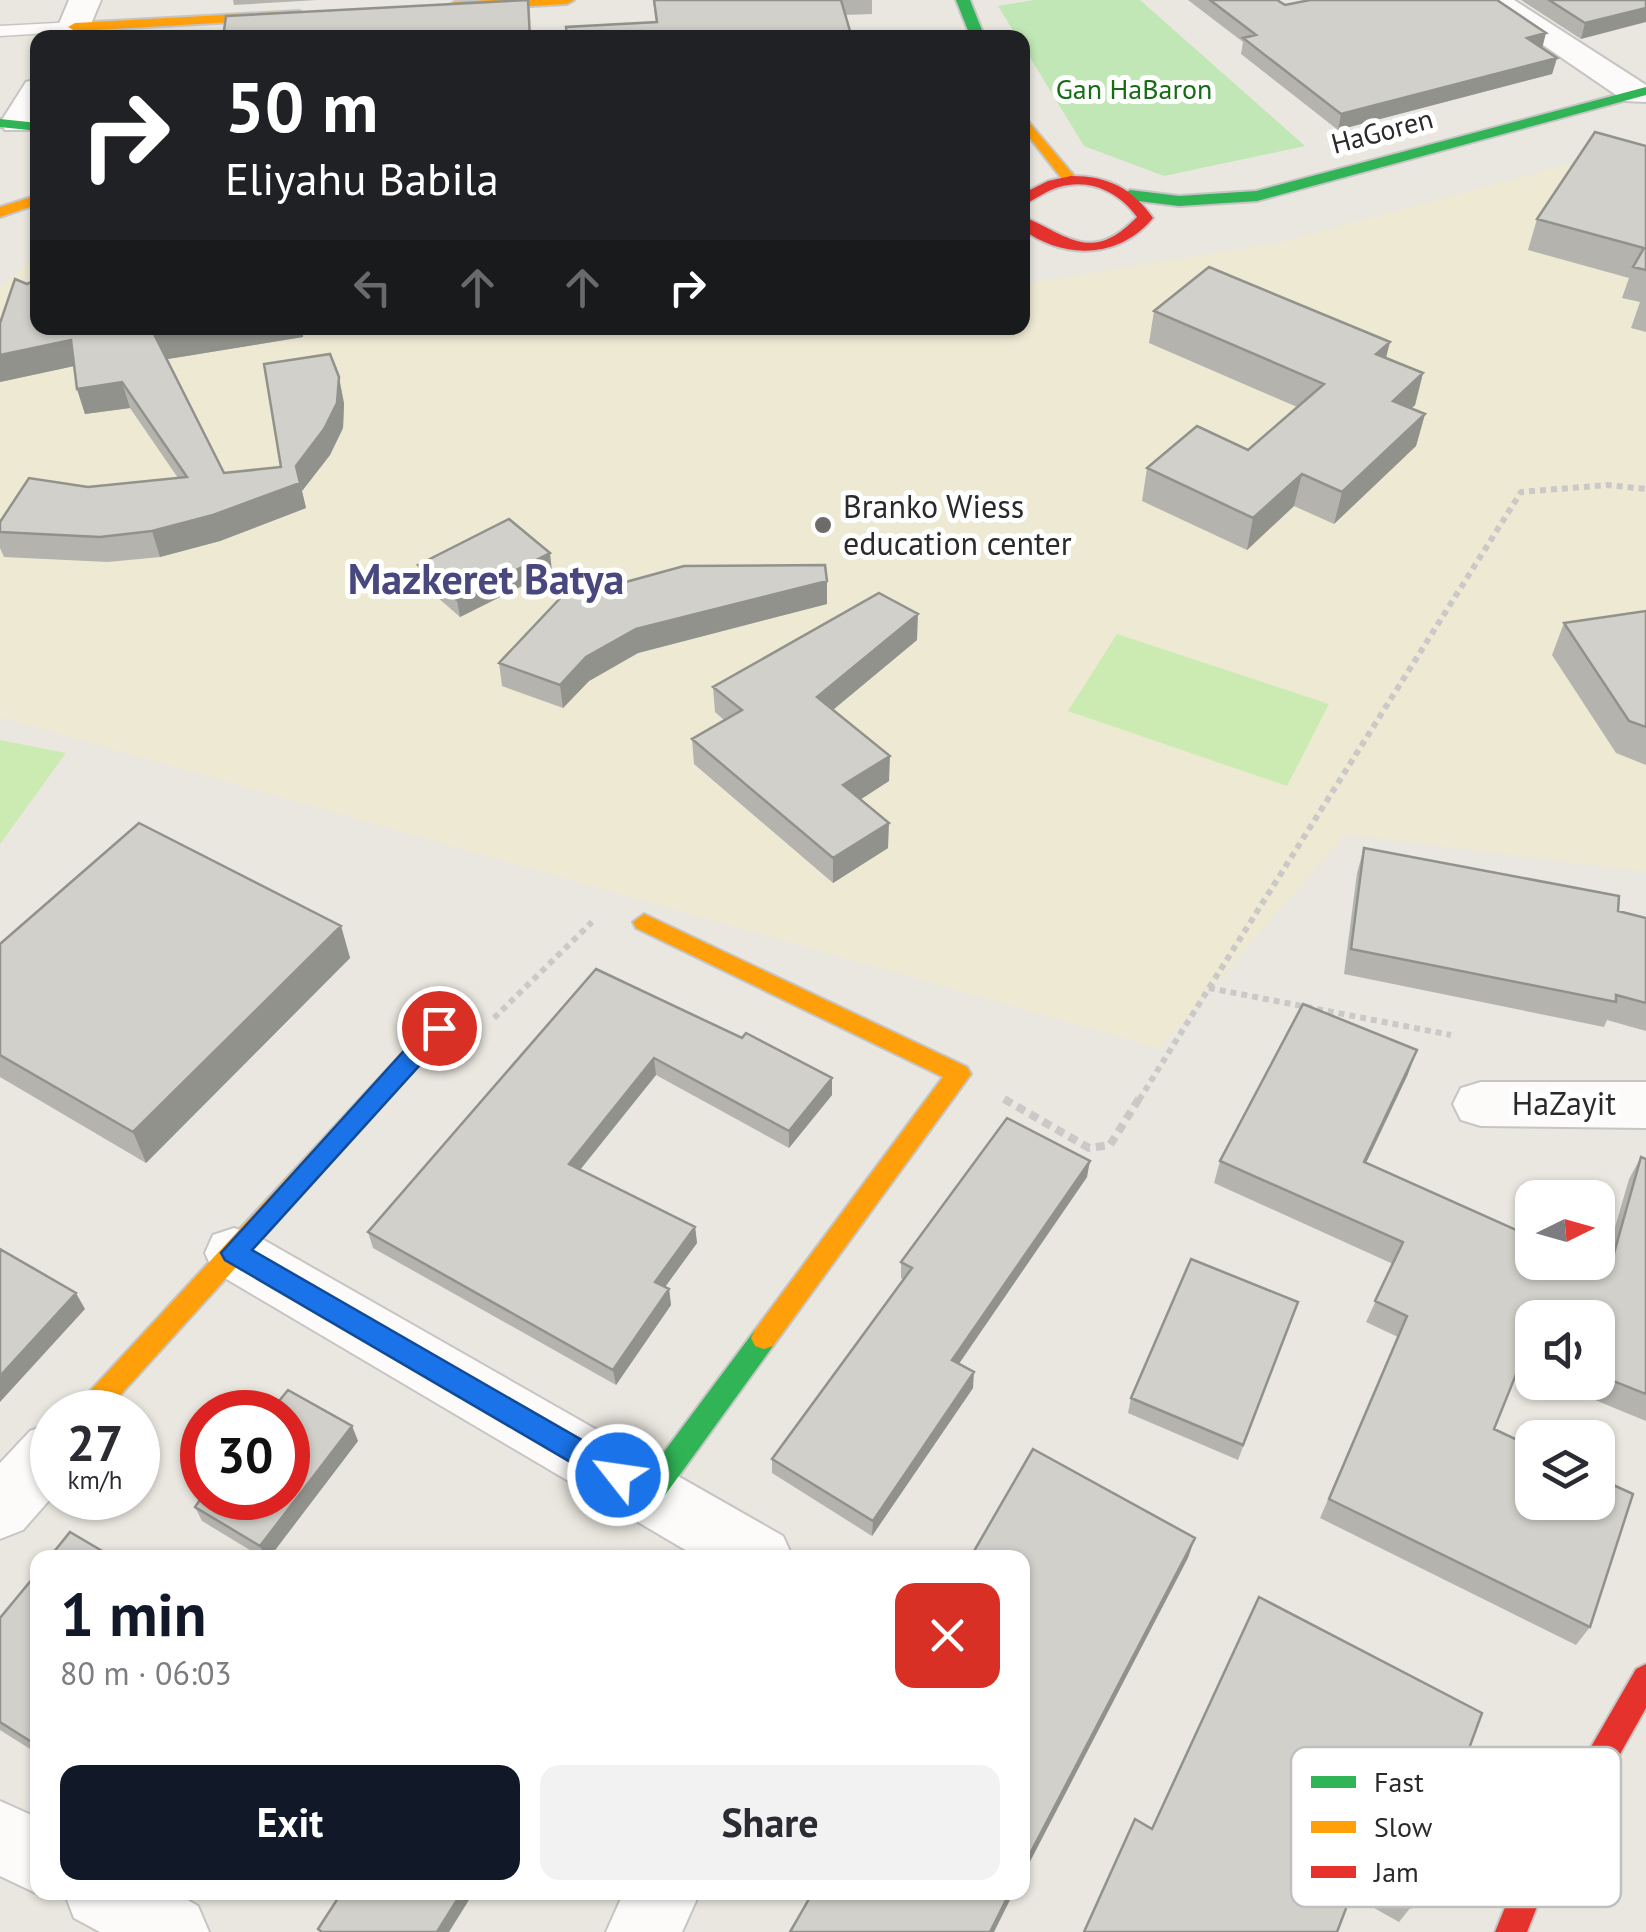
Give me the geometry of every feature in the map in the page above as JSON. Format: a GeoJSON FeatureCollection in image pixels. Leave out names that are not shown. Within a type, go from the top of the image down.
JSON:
{"type":"FeatureCollection","features":[{"type":"Feature","properties":{"kind":"street"},"geometry":{"type":"LineString","coordinates":[[429,8],[567,0]]}},
{"type":"Feature","properties":{"kind":"street"},"geometry":{"type":"LineString","coordinates":[[962,0],[975,30]]}},
{"type":"Feature","properties":{"kind":"street"},"geometry":{"type":"LineString","coordinates":[[1493,0],[1641,93]]}},
{"type":"Feature","properties":{"kind":"street"},"geometry":{"type":"LineString","coordinates":[[76,21],[331,13]]}},
{"type":"Feature","properties":{"kind":"street","name":"HaGoren"},"geometry":{"type":"LineString","coordinates":[[1071,181],[1114,186],[1130,195],[1179,201],[1257,196],[1641,93]]}},
{"type":"Feature","properties":{"kind":"street"},"geometry":{"type":"LineString","coordinates":[[1030,128],[1071,181],[1030,195]]}},
{"type":"Feature","properties":{"kind":"street"},"geometry":{"type":"LineString","coordinates":[[1030,253],[1114,243],[1138,230],[1144,218],[1141,205],[1130,195]]}},
{"type":"Feature","properties":{"kind":"street"},"geometry":{"type":"LineString","coordinates":[[1,213],[30,203]]}},
{"type":"Feature","properties":{"kind":"street"},"geometry":{"type":"LineString","coordinates":[[1030,229],[1079,246]]}},
{"type":"Feature","properties":{"kind":"street"},"geometry":{"type":"LineString","coordinates":[[644,922],[959,1074],[650,1494]]}},
{"type":"Feature","properties":{"kind":"street"},"geometry":{"type":"LineString","coordinates":[[108,1390],[439,1028]]}},
{"type":"Feature","properties":{"kind":"street","name":"HaZayit"},"geometry":{"type":"LineString","coordinates":[[1482,1104],[1646,1104]]}},
{"type":"Feature","properties":{"kind":"street"},"geometry":{"type":"LineString","coordinates":[[234,1253],[746,1550]]}},
{"type":"Feature","properties":{"kind":"street"},"geometry":{"type":"LineString","coordinates":[[0,1510],[30,1477]]}},
{"type":"Feature","properties":{"kind":"street"},"geometry":{"type":"LineString","coordinates":[[1607,1747],[1646,1679]]}},
{"type":"Feature","properties":{"kind":"street"},"geometry":{"type":"LineString","coordinates":[[0,1837],[30,1854]]}},
{"type":"Feature","properties":{"kind":"street"},"geometry":{"type":"LineString","coordinates":[[114,1900],[172,1932]]}},
{"type":"Feature","properties":{"kind":"street"},"geometry":{"type":"LineString","coordinates":[[643,1932],[660,1900]]}},
{"type":"Feature","properties":{"kind":"street"},"geometry":{"type":"LineString","coordinates":[[1511,1932],[1521,1907]]}},
{"type":"Feature","properties":{"kind":"lane"},"geometry":{"type":"LineString","coordinates":[[0,32],[76,21]]}},
{"type":"Feature","properties":{"kind":"path"},"geometry":{"type":"LineString","coordinates":[[959,1074],[1089,1148],[1110,1145],[1521,492],[1607,485],[1646,489]]}},
{"type":"Feature","properties":{"kind":"path"},"geometry":{"type":"LineString","coordinates":[[439,1028],[473,1039],[590,922],[644,922]]}},
{"type":"Feature","properties":{"kind":"path"},"geometry":{"type":"LineString","coordinates":[[1209,988],[1452,1035]]}},
{"type":"Feature","properties":{"kind":"shaded area","name":"Branko Wiess education center"},"geometry":{"type":"Polygon","coordinates":[[[1646,143],[1646,872],[1346,834],[1159,1048],[0,717],[0,288],[30,260],[30,335],[1030,335],[1030,283],[1282,242],[1646,143]]]}},
{"type":"Feature","properties":{"kind":"green space","name":"Gan HaBaron"},"geometry":{"type":"Polygon","coordinates":[[[1034,0],[1140,0],[1305,146],[1164,176],[1084,146],[1030,57],[1030,30],[1013,30],[998,6],[1034,0]]]}},
{"type":"Feature","properties":{"kind":"green space"},"geometry":{"type":"Polygon","coordinates":[[[1117,634],[1329,704],[1287,786],[1068,711],[1117,634]]]}},
{"type":"Feature","properties":{"kind":"green space"},"geometry":{"type":"Polygon","coordinates":[[[0,740],[66,753],[0,844],[0,740]]]}},
{"type":"Feature","properties":{"kind":"building"},"geometry":{"type":"Polygon","coordinates":[[[528,0],[530,30],[224,30],[226,16],[528,0]]]}},
{"type":"Feature","properties":{"kind":"building"},"geometry":{"type":"Polygon","coordinates":[[[654,0],[841,0],[850,30],[566,27],[657,22],[654,0]]]}},
{"type":"Feature","properties":{"kind":"building"},"geometry":{"type":"Polygon","coordinates":[[[1210,0],[1277,0],[1285,5],[1310,0],[1497,0],[1546,33],[1527,38],[1557,58],[1341,114],[1243,38],[1256,35],[1210,0]]]}},
{"type":"Feature","properties":{"kind":"building"},"geometry":{"type":"Polygon","coordinates":[[[1549,0],[1646,0],[1646,8],[1585,23],[1549,0]]]}},
{"type":"Feature","properties":{"kind":"building"},"geometry":{"type":"Polygon","coordinates":[[[1595,132],[1646,146],[1646,270],[1633,267],[1644,248],[1537,219],[1595,132]]]}},
{"type":"Feature","properties":{"kind":"building"},"geometry":{"type":"Polygon","coordinates":[[[1209,267],[1390,342],[1376,354],[1423,373],[1393,401],[1425,414],[1342,492],[1302,474],[1253,518],[1147,468],[1197,426],[1248,450],[1324,384],[1154,311],[1209,267]]]}},
{"type":"Feature","properties":{"kind":"building"},"geometry":{"type":"Polygon","coordinates":[[[15,279],[30,282],[30,335],[155,335],[224,473],[281,467],[264,364],[330,354],[339,377],[337,403],[324,429],[296,466],[300,483],[213,515],[152,531],[100,537],[0,532],[0,522],[29,478],[88,487],[187,477],[122,382],[77,389],[71,340],[0,355],[0,323],[15,279]]]}},
{"type":"Feature","properties":{"kind":"building"},"geometry":{"type":"Polygon","coordinates":[[[509,519],[550,553],[457,600],[418,565],[509,519]]]}},
{"type":"Feature","properties":{"kind":"building"},"geometry":{"type":"Polygon","coordinates":[[[825,565],[827,581],[636,629],[586,657],[560,685],[499,663],[583,574],[600,589],[684,566],[825,565]]]}},
{"type":"Feature","properties":{"kind":"building"},"geometry":{"type":"Polygon","coordinates":[[[879,593],[918,614],[817,697],[890,756],[843,785],[889,823],[833,858],[692,739],[742,710],[713,687],[879,593]]]}},
{"type":"Feature","properties":{"kind":"building"},"geometry":{"type":"Polygon","coordinates":[[[1646,611],[1646,727],[1629,721],[1564,623],[1646,611]]]}},
{"type":"Feature","properties":{"kind":"building"},"geometry":{"type":"Polygon","coordinates":[[[139,823],[341,926],[133,1132],[0,1055],[0,944],[139,823]]]}},
{"type":"Feature","properties":{"kind":"building"},"geometry":{"type":"Polygon","coordinates":[[[1364,848],[1619,896],[1618,911],[1646,918],[1646,1003],[1616,995],[1616,1002],[1351,949],[1364,848]]]}},
{"type":"Feature","properties":{"kind":"building"},"geometry":{"type":"Polygon","coordinates":[[[596,969],[742,1038],[746,1033],[832,1078],[789,1131],[654,1058],[569,1164],[695,1227],[655,1282],[669,1289],[613,1370],[368,1232],[596,969]]]}},
{"type":"Feature","properties":{"kind":"building"},"geometry":{"type":"Polygon","coordinates":[[[1303,1004],[1417,1050],[1364,1162],[1515,1229],[1515,1280],[1615,1280],[1615,1250],[1641,1157],[1646,1159],[1646,1394],[1615,1382],[1615,1300],[1515,1300],[1515,1377],[1494,1429],[1515,1439],[1515,1520],[1615,1520],[1615,1486],[1633,1494],[1590,1627],[1329,1499],[1407,1316],[1375,1301],[1403,1242],[1220,1161],[1303,1004]]]}},
{"type":"Feature","properties":{"kind":"building"},"geometry":{"type":"Polygon","coordinates":[[[1007,1118],[1090,1161],[952,1360],[974,1372],[873,1521],[772,1459],[912,1268],[901,1262],[1007,1118]]]}},
{"type":"Feature","properties":{"kind":"building"},"geometry":{"type":"Polygon","coordinates":[[[0,1249],[76,1293],[0,1376],[0,1249]]]}},
{"type":"Feature","properties":{"kind":"building"},"geometry":{"type":"Polygon","coordinates":[[[1191,1259],[1298,1302],[1243,1445],[1131,1398],[1191,1259]]]}},
{"type":"Feature","properties":{"kind":"building"},"geometry":{"type":"Polygon","coordinates":[[[310,1402],[352,1426],[310,1481],[310,1402]]]}},
{"type":"Feature","properties":{"kind":"building"},"geometry":{"type":"Polygon","coordinates":[[[1033,1449],[1195,1538],[1030,1854],[1030,1550],[975,1550],[1033,1449]]]}},
{"type":"Feature","properties":{"kind":"building"},"geometry":{"type":"Polygon","coordinates":[[[217,1520],[280,1520],[260,1546],[217,1520]]]}},
{"type":"Feature","properties":{"kind":"building"},"geometry":{"type":"Polygon","coordinates":[[[70,1532],[100,1550],[55,1550],[70,1532]]]}},
{"type":"Feature","properties":{"kind":"building"},"geometry":{"type":"Polygon","coordinates":[[[30,1582],[30,1741],[0,1722],[0,1618],[30,1582]]]}},
{"type":"Feature","properties":{"kind":"building"},"geometry":{"type":"Polygon","coordinates":[[[1259,1597],[1482,1713],[1470,1747],[1291,1747],[1291,1907],[1347,1907],[1337,1932],[1084,1932],[1135,1819],[1152,1829],[1259,1597]]]}},
{"type":"Feature","properties":{"kind":"building"},"geometry":{"type":"Polygon","coordinates":[[[337,1900],[457,1900],[437,1932],[318,1929],[337,1900]]]}},
{"type":"Feature","properties":{"kind":"building"},"geometry":{"type":"Polygon","coordinates":[[[808,1900],[1006,1900],[990,1932],[790,1932],[808,1900]]]}},
{"type":"Feature","properties":{"kind":"traffic: fast"},"geometry":{"type":"LineString","coordinates":[[963,0],[975,30]]}},
{"type":"Feature","properties":{"kind":"traffic: fast"},"geometry":{"type":"LineString","coordinates":[[1130,195],[1179,201],[1257,196],[1646,91]]}},
{"type":"Feature","properties":{"kind":"traffic: fast"},"geometry":{"type":"LineString","coordinates":[[0,123],[30,126]]}},
{"type":"Feature","properties":{"kind":"traffic: fast"},"geometry":{"type":"LineString","coordinates":[[650,1493],[764,1338]]}},
{"type":"Feature","properties":{"kind":"traffic: slow"},"geometry":{"type":"LineString","coordinates":[[455,6],[567,0]]}},
{"type":"Feature","properties":{"kind":"traffic: slow"},"geometry":{"type":"LineString","coordinates":[[75,27],[299,15]]}},
{"type":"Feature","properties":{"kind":"traffic: slow"},"geometry":{"type":"LineString","coordinates":[[1030,128],[1071,181]]}},
{"type":"Feature","properties":{"kind":"traffic: slow"},"geometry":{"type":"LineString","coordinates":[[0,212],[30,202]]}},
{"type":"Feature","properties":{"kind":"traffic: slow"},"geometry":{"type":"LineString","coordinates":[[644,922],[959,1074],[764,1338]]}},
{"type":"Feature","properties":{"kind":"traffic: slow"},"geometry":{"type":"LineString","coordinates":[[108,1390],[439,1028]]}},
{"type":"Feature","properties":{"kind":"traffic: jam"},"geometry":{"type":"LineString","coordinates":[[1030,196],[1071,180],[1105,184],[1134,203],[1145,218],[1118,240],[1085,247],[1052,240],[1030,227]]}},
{"type":"Feature","properties":{"kind":"traffic: jam"},"geometry":{"type":"LineString","coordinates":[[1607,1747],[1646,1679]]}},
{"type":"Feature","properties":{"kind":"traffic: jam"},"geometry":{"type":"LineString","coordinates":[[1511,1932],[1521,1907]]}},
{"type":"Feature","properties":{"kind":"place","name":"Branko Wiess education center"},"geometry":{"type":"Point","coordinates":[823,525]}},
{"type":"Feature","properties":{"kind":"district","name":"Mazkeret Batya"},"geometry":{"type":"Point","coordinates":[486,579]}},
{"type":"Feature","properties":{"kind":"route"},"geometry":{"type":"LineString","coordinates":[[439,1028],[234,1253],[618,1475]]}}]}
